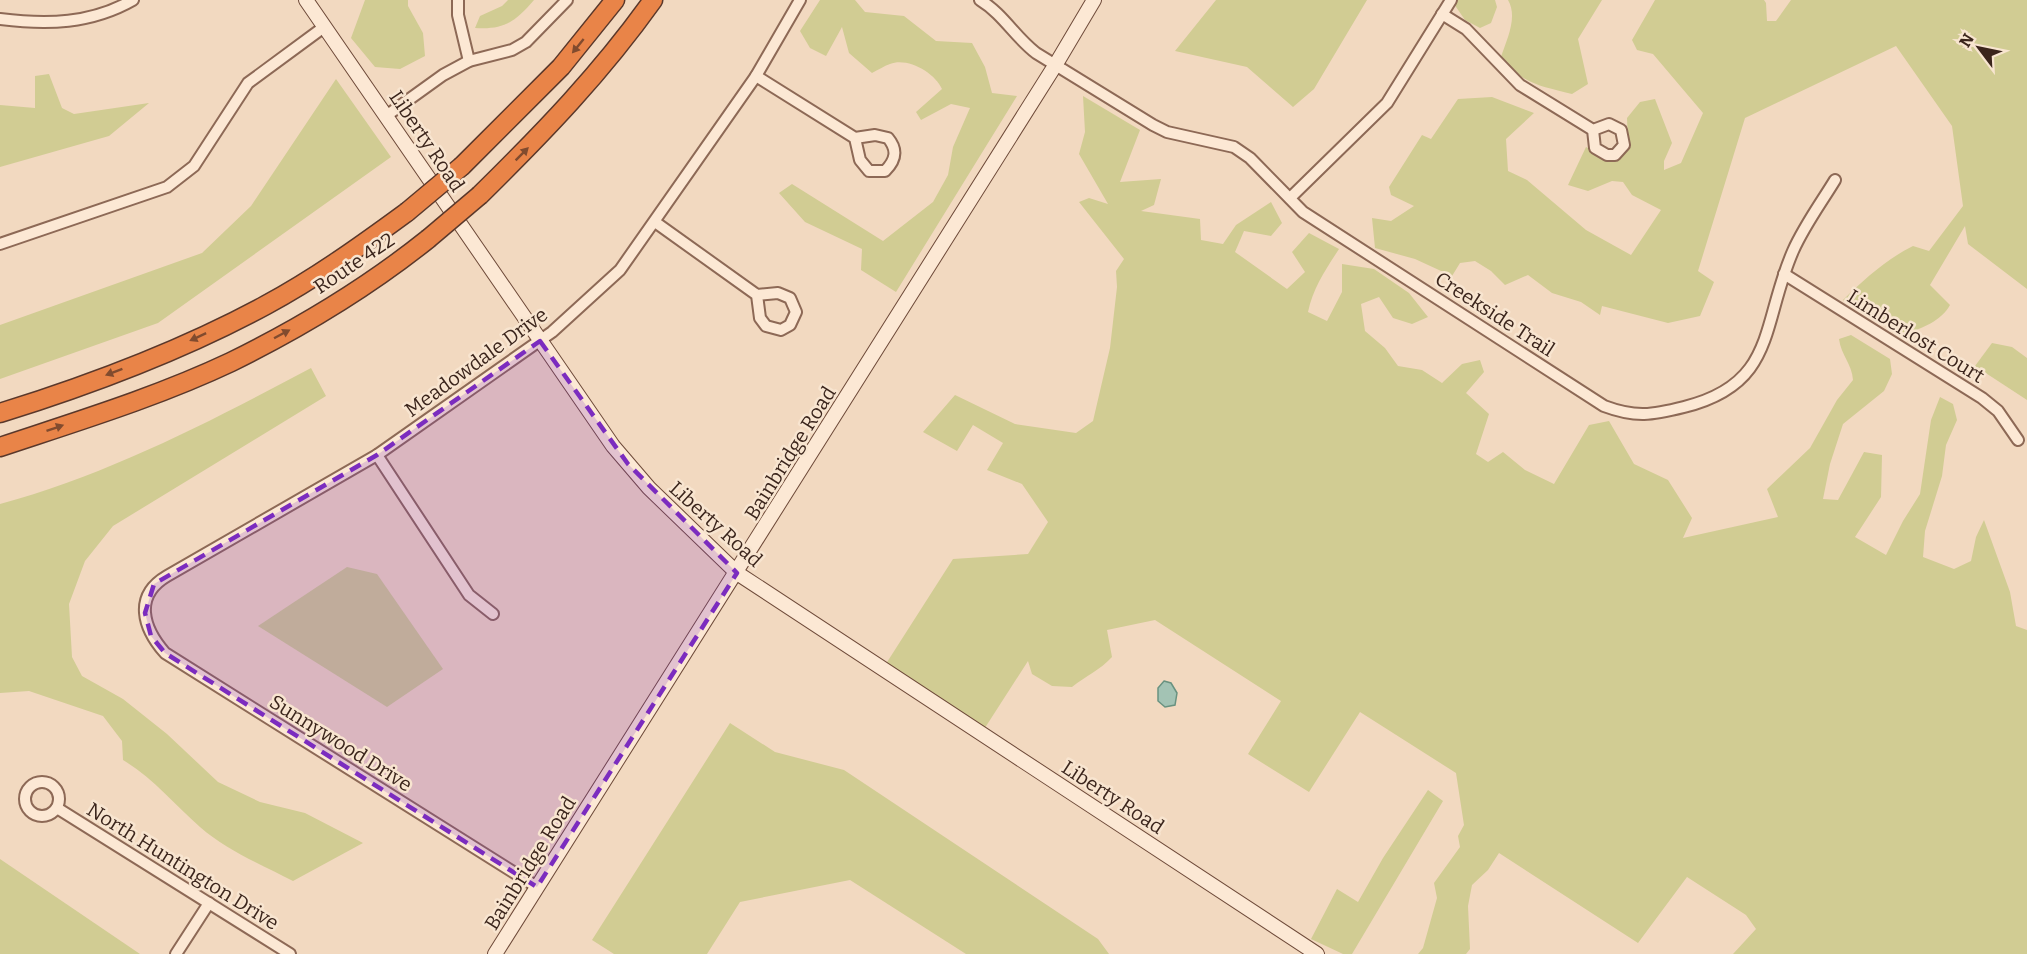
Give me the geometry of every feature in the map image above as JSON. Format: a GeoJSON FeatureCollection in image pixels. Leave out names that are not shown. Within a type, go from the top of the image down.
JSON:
{"type":"FeatureCollection","features":[{"type":"Feature","properties":{"kind":"highway","name":"Route 422"},"geometry":{"type":"LineString","coordinates":[[0,414],[168,351],[266,305],[361,246],[407,212],[462,166],[561,67],[615,0]]}},
{"type":"Feature","properties":{"kind":"highway","name":"Route 422"},"geometry":{"type":"LineString","coordinates":[[0,447],[136,401],[231,362],[315,316],[396,265],[480,195],[559,117],[595,77],[653,0]]}},
{"type":"Feature","properties":{"kind":"street"},"geometry":{"type":"LineString","coordinates":[[0,19],[36,24],[96,17],[133,0]]}},
{"type":"Feature","properties":{"kind":"street","name":"Liberty Road"},"geometry":{"type":"LineString","coordinates":[[306,0],[540,341],[628,464],[649,488],[737,573],[1317,954]]}},
{"type":"Feature","properties":{"kind":"street"},"geometry":{"type":"LineString","coordinates":[[458,0],[458,15],[469,62]]}},
{"type":"Feature","properties":{"kind":"street"},"geometry":{"type":"LineString","coordinates":[[386,116],[442,75],[469,62],[512,50],[526,42],[567,0]]}},
{"type":"Feature","properties":{"kind":"street","name":"Meadowdale Drive"},"geometry":{"type":"LineString","coordinates":[[145,613],[147,595],[154,584],[377,455],[540,341],[620,270],[756,76],[800,0]]}},
{"type":"Feature","properties":{"kind":"street","name":"Creekside Trail"},"geometry":{"type":"LineString","coordinates":[[980,0],[1009,23],[1023,43],[1056,64],[1167,132],[1234,147],[1250,158],[1303,212],[1604,406],[1635,416],[1658,414],[1710,401],[1745,376],[1762,348],[1784,274],[1799,240],[1835,180]]}},
{"type":"Feature","properties":{"kind":"street","name":"Bainbridge Road"},"geometry":{"type":"LineString","coordinates":[[495,954],[737,573],[1094,0]]}},
{"type":"Feature","properties":{"kind":"street"},"geometry":{"type":"LineString","coordinates":[[1290,198],[1387,103],[1450,0]]}},
{"type":"Feature","properties":{"kind":"street"},"geometry":{"type":"LineString","coordinates":[[1442,14],[1466,29],[1520,85],[1593,130]]}},
{"type":"Feature","properties":{"kind":"street"},"geometry":{"type":"LineString","coordinates":[[0,244],[167,187],[194,166],[248,83],[324,27]]}},
{"type":"Feature","properties":{"kind":"street"},"geometry":{"type":"LineString","coordinates":[[756,76],[855,138]]}},
{"type":"Feature","properties":{"kind":"street"},"geometry":{"type":"LineString","coordinates":[[655,222],[757,295]]}},
{"type":"Feature","properties":{"kind":"street","name":"Limberlost Court"},"geometry":{"type":"LineString","coordinates":[[1784,274],[1982,398],[1998,411],[2018,440]]}},
{"type":"Feature","properties":{"kind":"street"},"geometry":{"type":"LineString","coordinates":[[377,455],[469,596],[493,614]]}},
{"type":"Feature","properties":{"kind":"street","name":"Sunnywood Drive"},"geometry":{"type":"LineString","coordinates":[[145,613],[151,636],[165,653],[537,887]]}},
{"type":"Feature","properties":{"kind":"street","name":"North Huntington Drive"},"geometry":{"type":"LineString","coordinates":[[57,808],[290,954]]}},
{"type":"Feature","properties":{"kind":"street"},"geometry":{"type":"LineString","coordinates":[[176,954],[209,903]]}},
{"type":"Feature","properties":{"kind":"highlighted area"},"geometry":{"type":"Polygon","coordinates":[[[540,341],[628,464],[737,573],[537,887],[165,653],[151,636],[145,613],[154,584],[377,455],[540,341]]]}},
{"type":"Feature","properties":{"kind":"shaded area"},"geometry":{"type":"Polygon","coordinates":[[[365,0],[408,0],[408,6],[423,33],[425,56],[400,69],[375,67],[351,38],[365,0]]]}},
{"type":"Feature","properties":{"kind":"shaded area"},"geometry":{"type":"Polygon","coordinates":[[[508,0],[534,0],[521,14],[508,23],[494,28],[475,28],[480,16],[502,6],[508,0]]]}},
{"type":"Feature","properties":{"kind":"shaded area"},"geometry":{"type":"Polygon","coordinates":[[[820,0],[855,0],[865,12],[904,16],[936,41],[972,43],[985,67],[992,93],[1017,96],[896,292],[861,270],[862,249],[805,222],[779,193],[792,184],[883,241],[933,202],[948,175],[953,147],[970,108],[951,104],[921,120],[916,112],[942,89],[933,77],[913,65],[897,62],[872,73],[849,53],[842,27],[826,56],[810,48],[800,31],[820,0]]]}},
{"type":"Feature","properties":{"kind":"shaded area"},"geometry":{"type":"Polygon","coordinates":[[[1216,0],[1367,0],[1314,89],[1293,107],[1247,67],[1175,51],[1216,0]]]}},
{"type":"Feature","properties":{"kind":"shaded area"},"geometry":{"type":"Polygon","coordinates":[[[1457,0],[1495,0],[1497,7],[1491,23],[1480,28],[1465,20],[1454,4],[1457,0]]]}},
{"type":"Feature","properties":{"kind":"shaded area"},"geometry":{"type":"Polygon","coordinates":[[[1508,0],[1602,0],[1578,39],[1588,84],[1572,94],[1550,89],[1532,83],[1509,66],[1501,57],[1512,21],[1508,0]]]}},
{"type":"Feature","properties":{"kind":"shaded area"},"geometry":{"type":"Polygon","coordinates":[[[1655,0],[1764,0],[1767,21],[1776,21],[1791,0],[2027,0],[2027,289],[1968,244],[1965,226],[1930,285],[1950,305],[1942,316],[1930,324],[1905,333],[1843,300],[1876,270],[1903,251],[1913,246],[1929,251],[1963,206],[1952,126],[1896,46],[1745,118],[1698,271],[1714,282],[1700,316],[1668,323],[1602,306],[1600,315],[1581,302],[1552,293],[1528,275],[1505,285],[1491,271],[1475,261],[1460,263],[1452,276],[1415,259],[1375,248],[1372,218],[1391,221],[1414,206],[1391,195],[1389,187],[1422,135],[1431,139],[1458,99],[1492,97],[1534,113],[1506,139],[1508,171],[1527,180],[1586,230],[1631,255],[1661,210],[1632,195],[1623,182],[1612,181],[1588,191],[1568,185],[1586,147],[1614,162],[1628,145],[1627,118],[1640,102],[1655,99],[1672,143],[1664,161],[1664,170],[1681,163],[1703,113],[1653,54],[1637,50],[1632,40],[1655,0]]]}},
{"type":"Feature","properties":{"kind":"shaded area"},"geometry":{"type":"Polygon","coordinates":[[[49,74],[62,108],[74,114],[149,103],[109,136],[0,167],[0,105],[35,108],[35,76],[49,74]]]}},
{"type":"Feature","properties":{"kind":"shaded area"},"geometry":{"type":"Polygon","coordinates":[[[336,79],[391,157],[158,323],[0,379],[0,325],[202,253],[251,206],[336,79]]]}},
{"type":"Feature","properties":{"kind":"shaded area"},"geometry":{"type":"Polygon","coordinates":[[[1083,96],[1140,130],[1120,182],[1161,179],[1154,205],[1141,211],[1200,219],[1201,240],[1223,244],[1236,225],[1271,202],[1282,223],[1271,236],[1244,231],[1235,252],[1287,289],[1305,272],[1292,252],[1309,233],[1339,249],[1317,287],[1308,312],[1327,321],[1342,292],[1342,264],[1374,269],[1409,293],[1428,317],[1412,324],[1393,318],[1379,297],[1361,304],[1365,331],[1385,348],[1398,366],[1422,370],[1442,383],[1462,364],[1480,360],[1484,372],[1466,393],[1489,414],[1476,454],[1488,462],[1503,452],[1525,470],[1554,484],[1589,425],[1609,421],[1634,464],[1668,480],[1692,518],[1683,538],[1778,517],[1767,489],[1810,448],[1837,400],[1853,380],[1839,339],[1851,335],[1890,359],[1892,374],[1884,391],[1843,424],[1830,464],[1823,499],[1838,500],[1864,452],[1882,455],[1881,497],[1855,537],[1886,555],[1920,494],[1931,420],[1940,397],[1953,404],[1957,420],[1946,445],[1942,476],[1925,531],[1923,557],[1954,569],[1971,561],[1976,537],[1984,520],[2010,592],[2016,626],[2027,630],[2027,954],[1733,954],[1756,929],[1746,915],[1687,877],[1638,943],[1499,853],[1488,870],[1472,885],[1468,906],[1470,949],[1466,954],[1418,954],[1423,948],[1437,898],[1434,883],[1460,847],[1458,836],[1464,825],[1456,773],[1360,712],[1309,792],[1248,754],[1281,701],[1155,620],[1107,630],[1112,657],[1072,687],[1052,686],[1032,674],[1028,661],[981,734],[882,670],[953,559],[1028,554],[1048,522],[1022,484],[987,470],[1003,443],[973,425],[957,451],[923,432],[955,395],[1015,424],[1076,433],[1093,421],[1110,348],[1117,287],[1116,271],[1124,259],[1079,202],[1089,198],[1108,204],[1079,154],[1085,132],[1083,96]]]}},
{"type":"Feature","properties":{"kind":"shaded area"},"geometry":{"type":"Polygon","coordinates":[[[1992,343],[2012,347],[2027,358],[2027,400],[1975,366],[1992,343]]]}},
{"type":"Feature","properties":{"kind":"shaded area"},"geometry":{"type":"Polygon","coordinates":[[[311,368],[326,396],[113,526],[85,561],[69,604],[72,657],[82,676],[123,699],[167,734],[218,782],[260,802],[305,813],[363,843],[293,881],[233,850],[200,827],[154,783],[123,760],[122,741],[103,716],[29,691],[0,693],[0,504],[81,478],[159,445],[311,368]]]}},
{"type":"Feature","properties":{"kind":"shaded area"},"geometry":{"type":"Polygon","coordinates":[[[347,567],[377,574],[443,669],[387,707],[258,626],[347,567]]]}},
{"type":"Feature","properties":{"kind":"shaded area"},"geometry":{"type":"Polygon","coordinates":[[[1164,681],[1171,683],[1177,693],[1175,705],[1165,707],[1158,701],[1158,688],[1164,681]]]}},
{"type":"Feature","properties":{"kind":"shaded area"},"geometry":{"type":"Polygon","coordinates":[[[730,723],[775,752],[844,770],[1098,939],[1109,954],[966,954],[850,880],[740,902],[707,954],[614,954],[592,940],[730,723]]]}},
{"type":"Feature","properties":{"kind":"shaded area"},"geometry":{"type":"Polygon","coordinates":[[[1428,790],[1443,801],[1352,954],[1343,954],[1311,939],[1337,889],[1358,902],[1383,858],[1428,790]]]}},
{"type":"Feature","properties":{"kind":"shaded area"},"geometry":{"type":"Polygon","coordinates":[[[0,859],[140,954],[0,954],[0,859]]]}}]}
